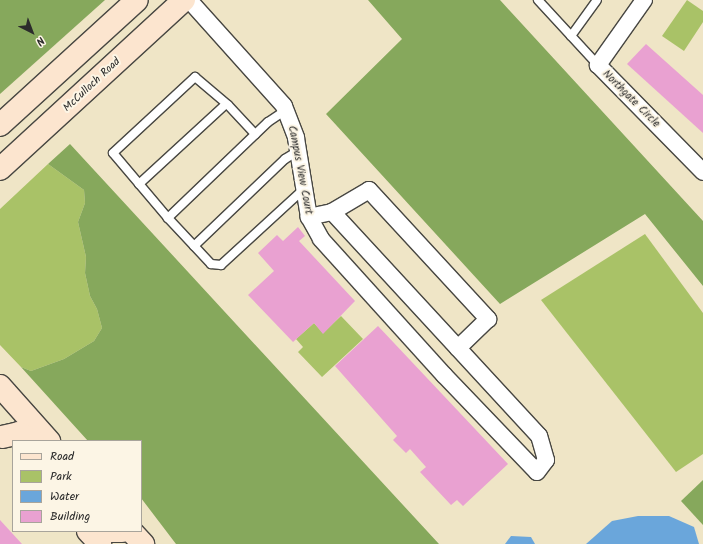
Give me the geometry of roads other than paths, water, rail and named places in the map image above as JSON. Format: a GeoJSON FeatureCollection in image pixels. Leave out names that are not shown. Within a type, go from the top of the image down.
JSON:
{"type":"FeatureCollection","features":[{"type":"Feature","properties":{"kind":"main road"},"geometry":{"type":"LineString","coordinates":[[0,125],[137,0]]}},
{"type":"Feature","properties":{"kind":"main road","name":"McCulloch Road"},"geometry":{"type":"LineString","coordinates":[[0,169],[184,0]]}},
{"type":"Feature","properties":{"kind":"main road"},"geometry":{"type":"LineString","coordinates":[[0,386],[48,440]]}},
{"type":"Feature","properties":{"kind":"main road"},"geometry":{"type":"LineString","coordinates":[[4,440],[19,433],[30,440]]}},
{"type":"Feature","properties":{"kind":"main road"},"geometry":{"type":"LineString","coordinates":[[89,532],[100,544]]}},
{"type":"Feature","properties":{"kind":"main road"},"geometry":{"type":"LineString","coordinates":[[132,532],[143,544]]}},
{"type":"Feature","properties":{"kind":"street","name":"Campus View Court"},"geometry":{"type":"LineString","coordinates":[[189,0],[276,96],[286,110],[293,126],[309,217],[321,239],[444,375],[537,472],[546,460],[539,436],[458,348]]}},
{"type":"Feature","properties":{"kind":"street","name":"Northgate Circle"},"geometry":{"type":"LineString","coordinates":[[644,0],[598,65],[703,172]]}},
{"type":"Feature","properties":{"kind":"street"},"geometry":{"type":"LineString","coordinates":[[309,217],[332,212],[369,190],[488,319],[458,348],[332,212]]}},
{"type":"Feature","properties":{"kind":"lane"},"geometry":{"type":"LineString","coordinates":[[538,0],[598,65]]}},
{"type":"Feature","properties":{"kind":"lane"},"geometry":{"type":"LineString","coordinates":[[571,36],[598,0]]}},
{"type":"Feature","properties":{"kind":"lane"},"geometry":{"type":"LineString","coordinates":[[255,134],[226,104],[195,77],[113,153],[168,218],[211,264],[221,265],[304,189]]}},
{"type":"Feature","properties":{"kind":"lane"},"geometry":{"type":"LineString","coordinates":[[139,184],[226,104]]}},
{"type":"Feature","properties":{"kind":"lane"},"geometry":{"type":"LineString","coordinates":[[168,218],[255,134],[286,110]]}},
{"type":"Feature","properties":{"kind":"lane"},"geometry":{"type":"LineString","coordinates":[[194,246],[285,159],[298,151]]}},
{"type":"Feature","properties":{"kind":"water"},"geometry":{"type":"Polygon","coordinates":[[[638,516],[669,516],[694,527],[699,544],[586,544],[612,521],[638,516]]]}},
{"type":"Feature","properties":{"kind":"water"},"geometry":{"type":"Polygon","coordinates":[[[511,536],[531,537],[535,544],[505,544],[511,536]]]}}]}
